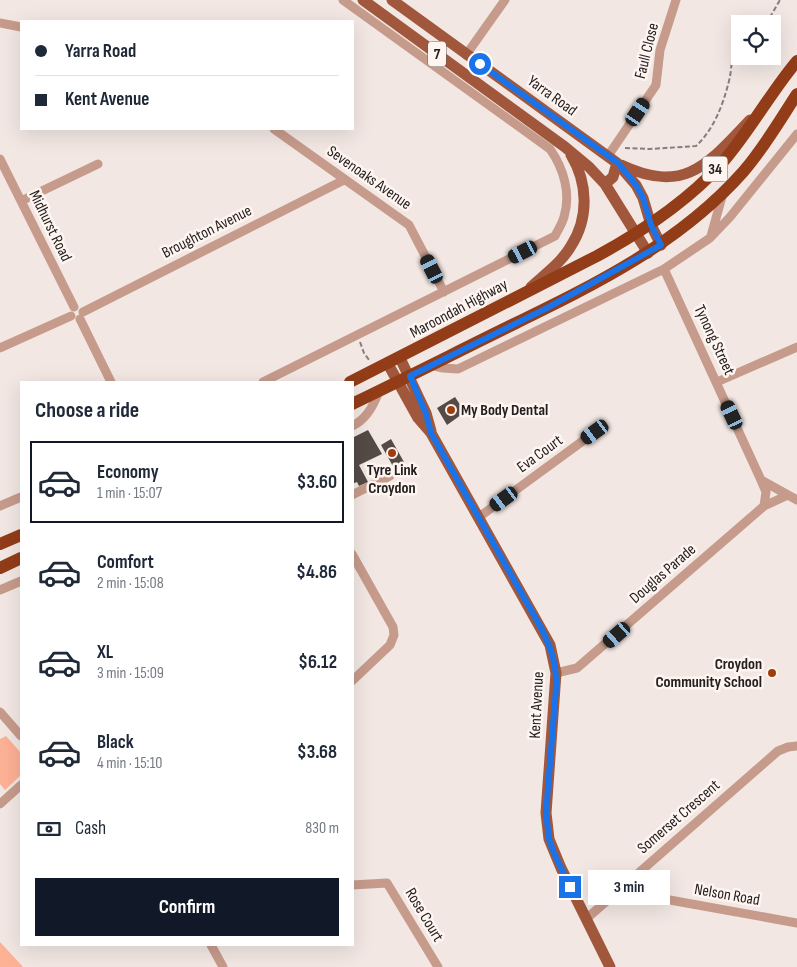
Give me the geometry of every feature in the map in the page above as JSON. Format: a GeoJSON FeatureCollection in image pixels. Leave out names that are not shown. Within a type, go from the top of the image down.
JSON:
{"type":"FeatureCollection","features":[{"type":"Feature","properties":{"kind":"highway","name":"Maroondah Highway"},"geometry":{"type":"LineString","coordinates":[[352,381],[605,252],[651,225],[687,196],[722,163],[797,61]]}},
{"type":"Feature","properties":{"kind":"highway","name":"34"},"geometry":{"type":"LineString","coordinates":[[661,245],[723,193],[744,172],[797,94]]}},
{"type":"Feature","properties":{"kind":"highway"},"geometry":{"type":"LineString","coordinates":[[354,403],[547,308],[661,245]]}},
{"type":"Feature","properties":{"kind":"highway"},"geometry":{"type":"LineString","coordinates":[[0,544],[20,535]]}},
{"type":"Feature","properties":{"kind":"highway"},"geometry":{"type":"LineString","coordinates":[[0,568],[20,558]]}},
{"type":"Feature","properties":{"kind":"main road","name":"Yarra Road"},"geometry":{"type":"LineString","coordinates":[[363,0],[508,111],[565,147],[589,167],[605,184],[648,253]]}},
{"type":"Feature","properties":{"kind":"main road","name":"Yarra Road"},"geometry":{"type":"LineString","coordinates":[[392,0],[520,93],[613,155],[636,185],[643,198],[651,225],[661,245]]}},
{"type":"Feature","properties":{"kind":"main road"},"geometry":{"type":"LineString","coordinates":[[508,111],[520,93]]}},
{"type":"Feature","properties":{"kind":"main road"},"geometry":{"type":"LineString","coordinates":[[613,155],[640,174],[659,178],[681,175],[699,168],[714,157],[767,102]]}},
{"type":"Feature","properties":{"kind":"main road"},"geometry":{"type":"LineString","coordinates":[[524,293],[571,248],[580,230],[584,210],[584,189],[576,166],[565,147]]}},
{"type":"Feature","properties":{"kind":"main road"},"geometry":{"type":"LineString","coordinates":[[605,184],[613,177],[613,155]]}},
{"type":"Feature","properties":{"kind":"main road","name":"Kent Avenue"},"geometry":{"type":"LineString","coordinates":[[400,358],[426,414],[431,433]]}},
{"type":"Feature","properties":{"kind":"main road","name":"Kent Avenue"},"geometry":{"type":"LineString","coordinates":[[388,364],[418,418],[431,433],[550,645],[556,672],[546,813],[547,827],[554,853],[610,967]]}},
{"type":"Feature","properties":{"kind":"street"},"geometry":{"type":"LineString","coordinates":[[265,381],[555,236],[564,217],[566,184],[550,149],[508,111],[343,0]]}},
{"type":"Feature","properties":{"kind":"street"},"geometry":{"type":"LineString","coordinates":[[466,55],[506,0]]}},
{"type":"Feature","properties":{"kind":"street","name":"Faull Close"},"geometry":{"type":"LineString","coordinates":[[613,155],[656,85],[660,50],[676,0]]}},
{"type":"Feature","properties":{"kind":"street"},"geometry":{"type":"LineString","coordinates":[[0,24],[20,27]]}},
{"type":"Feature","properties":{"kind":"street","name":"Sevenoaks Avenue"},"geometry":{"type":"LineString","coordinates":[[275,130],[409,225],[444,292]]}},
{"type":"Feature","properties":{"kind":"street"},"geometry":{"type":"LineString","coordinates":[[430,365],[458,369],[664,268],[710,238],[730,217],[797,134]]}},
{"type":"Feature","properties":{"kind":"street","name":"Midhurst Road"},"geometry":{"type":"LineString","coordinates":[[1,164],[110,381]]}},
{"type":"Feature","properties":{"kind":"street"},"geometry":{"type":"LineString","coordinates":[[21,201],[98,164]]}},
{"type":"Feature","properties":{"kind":"street","name":"Broughton Avenue"},"geometry":{"type":"LineString","coordinates":[[0,348],[77,314],[344,180]]}},
{"type":"Feature","properties":{"kind":"street"},"geometry":{"type":"LineString","coordinates":[[710,238],[723,193]]}},
{"type":"Feature","properties":{"kind":"street","name":"Tynong Street"},"geometry":{"type":"LineString","coordinates":[[664,268],[761,480],[766,492],[764,506]]}},
{"type":"Feature","properties":{"kind":"street"},"geometry":{"type":"LineString","coordinates":[[717,382],[797,347]]}},
{"type":"Feature","properties":{"kind":"street"},"geometry":{"type":"LineString","coordinates":[[354,425],[367,414],[375,402],[379,391]]}},
{"type":"Feature","properties":{"kind":"street","name":"Eva Court"},"geometry":{"type":"LineString","coordinates":[[479,517],[595,432]]}},
{"type":"Feature","properties":{"kind":"street"},"geometry":{"type":"LineString","coordinates":[[354,494],[390,476]]}},
{"type":"Feature","properties":{"kind":"street"},"geometry":{"type":"LineString","coordinates":[[761,480],[797,500]]}},
{"type":"Feature","properties":{"kind":"street","name":"Douglas Parade"},"geometry":{"type":"LineString","coordinates":[[556,672],[577,668],[587,661],[764,506],[788,495]]}},
{"type":"Feature","properties":{"kind":"street"},"geometry":{"type":"LineString","coordinates":[[0,506],[20,497]]}},
{"type":"Feature","properties":{"kind":"street"},"geometry":{"type":"LineString","coordinates":[[354,558],[393,628],[394,635],[390,644],[354,679]]}},
{"type":"Feature","properties":{"kind":"street"},"geometry":{"type":"LineString","coordinates":[[0,590],[20,581]]}},
{"type":"Feature","properties":{"kind":"street"},"geometry":{"type":"LineString","coordinates":[[0,712],[20,735]]}},
{"type":"Feature","properties":{"kind":"street","name":"Somerset Crescent"},"geometry":{"type":"LineString","coordinates":[[586,919],[778,751],[797,746]]}},
{"type":"Feature","properties":{"kind":"street"},"geometry":{"type":"LineString","coordinates":[[0,804],[20,786]]}},
{"type":"Feature","properties":{"kind":"street","name":"Rose Court"},"geometry":{"type":"LineString","coordinates":[[354,885],[388,883],[438,967]]}},
{"type":"Feature","properties":{"kind":"street","name":"Nelson Road"},"geometry":{"type":"LineString","coordinates":[[623,886],[642,895],[797,923]]}},
{"type":"Feature","properties":{"kind":"street"},"geometry":{"type":"LineString","coordinates":[[212,946],[222,967]]}},
{"type":"Feature","properties":{"kind":"path"},"geometry":{"type":"LineString","coordinates":[[771,15],[780,0]]}},
{"type":"Feature","properties":{"kind":"path"},"geometry":{"type":"LineString","coordinates":[[613,155],[650,149],[696,146],[714,124],[729,81],[731,65]]}},
{"type":"Feature","properties":{"kind":"path"},"geometry":{"type":"LineString","coordinates":[[357,335],[361,347],[370,360]]}},
{"type":"Feature","properties":{"kind":"shaded area"},"geometry":{"type":"Polygon","coordinates":[[[6,736],[20,752],[20,776],[5,790],[0,784],[0,739],[6,736]]]}},
{"type":"Feature","properties":{"kind":"shaded area"},"geometry":{"type":"Polygon","coordinates":[[[0,942],[23,967],[0,967],[0,942]]]}},
{"type":"Feature","properties":{"kind":"building","name":"My Body Dental"},"geometry":{"type":"Polygon","coordinates":[[[455,397],[465,412],[447,425],[437,408],[455,397]]]}},
{"type":"Feature","properties":{"kind":"building"},"geometry":{"type":"Polygon","coordinates":[[[368,430],[382,454],[359,465],[368,482],[359,486],[357,482],[354,483],[354,437],[368,430]]]}},
{"type":"Feature","properties":{"kind":"building"},"geometry":{"type":"Polygon","coordinates":[[[391,439],[404,462],[394,468],[381,445],[391,439]]]}},
{"type":"Feature","properties":{"kind":"place","name":"My Body Dental"},"geometry":{"type":"Point","coordinates":[451,410]}},
{"type":"Feature","properties":{"kind":"place","name":"Tyre Link Croydon"},"geometry":{"type":"Point","coordinates":[392,453]}},
{"type":"Feature","properties":{"kind":"place","name":"Croydon Community School"},"geometry":{"type":"Point","coordinates":[772,673]}},
{"type":"Feature","properties":{"kind":"route"},"geometry":{"type":"LineString","coordinates":[[480,64],[618,163],[636,185],[643,198],[651,225],[661,245],[547,308],[410,376],[426,414],[431,433],[554,654],[556,688],[546,813],[549,839],[570,887]]}}]}
